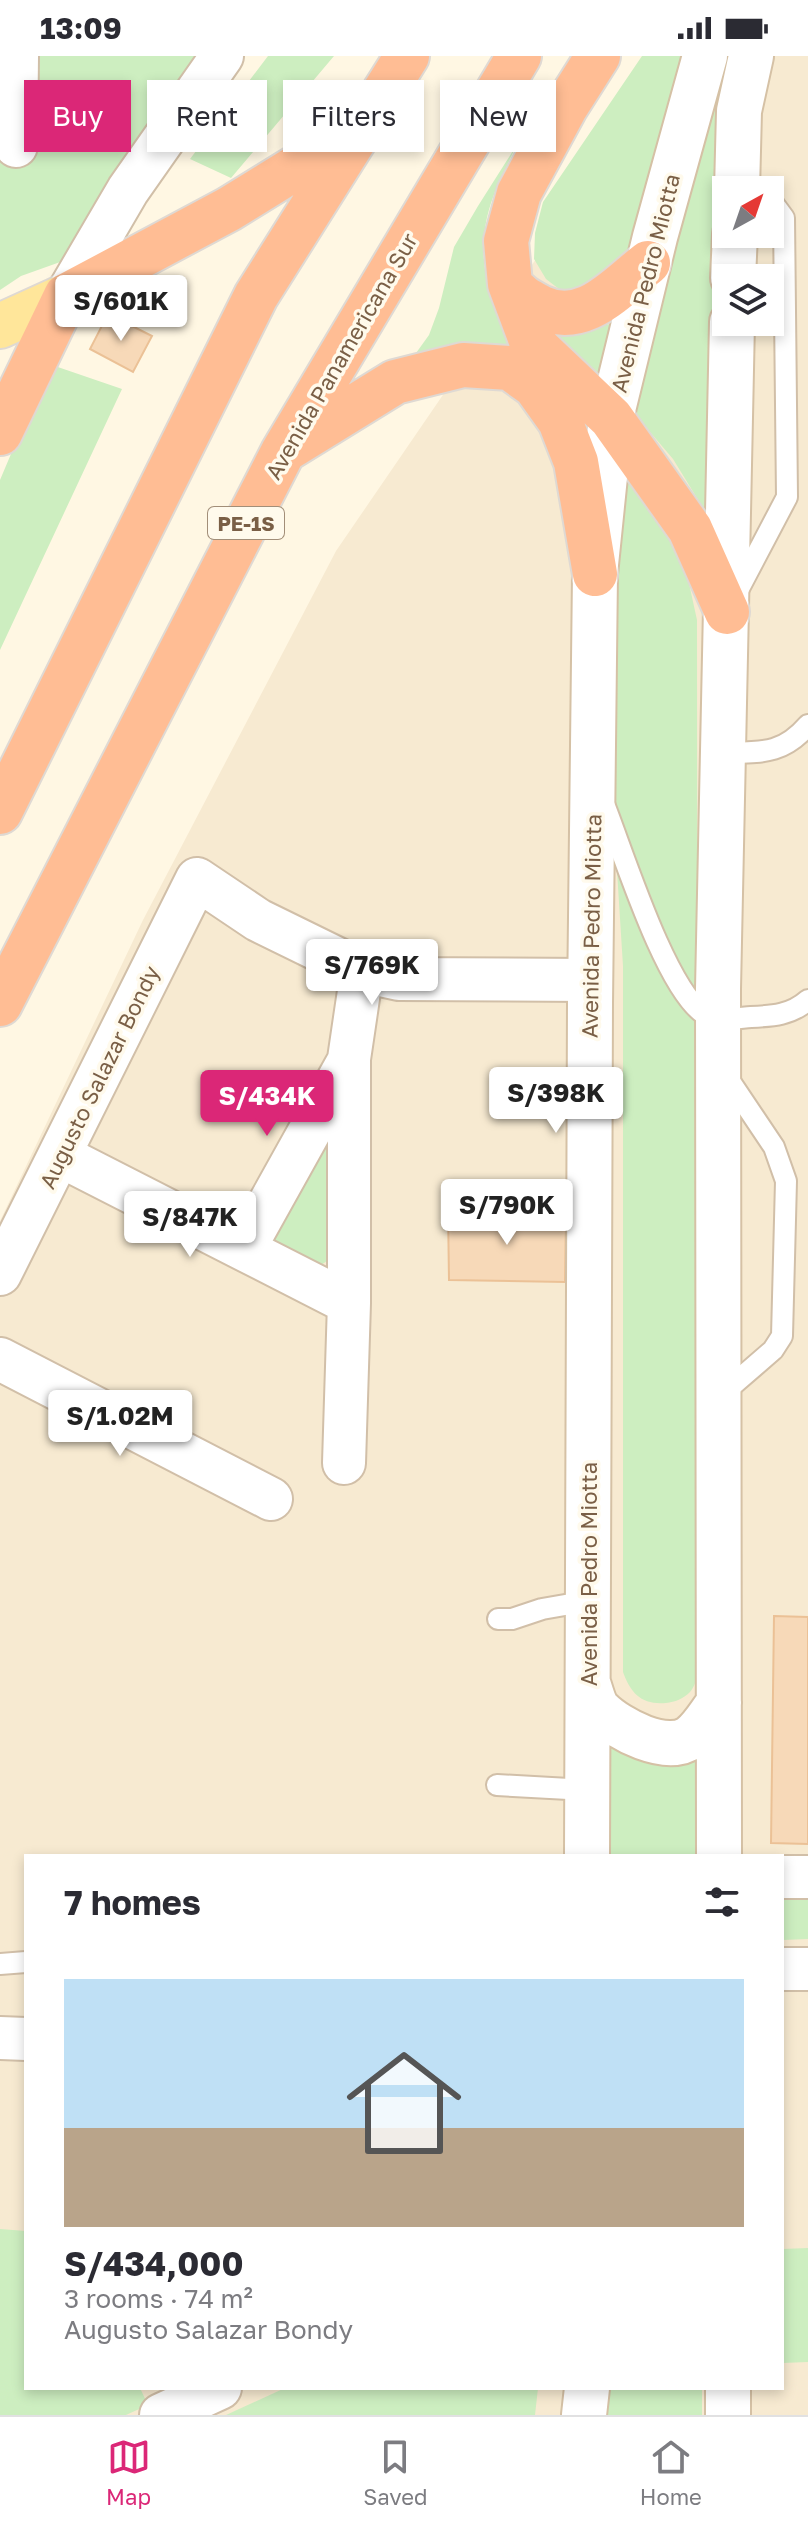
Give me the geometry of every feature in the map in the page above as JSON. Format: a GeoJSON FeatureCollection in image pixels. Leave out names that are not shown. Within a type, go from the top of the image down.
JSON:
{"type":"FeatureCollection","features":[{"type":"Feature","properties":{"kind":"highway"},"geometry":{"type":"LineString","coordinates":[[392,80],[407,56]]}},
{"type":"Feature","properties":{"kind":"highway","name":"Avenida Panamericana Sur"},"geometry":{"type":"LineString","coordinates":[[0,1004],[283,452],[519,56]]}},
{"type":"Feature","properties":{"kind":"highway"},"geometry":{"type":"LineString","coordinates":[[598,56],[565,108],[519,193],[506,241],[510,284],[532,343],[611,418],[690,529],[727,612]]}},
{"type":"Feature","properties":{"kind":"highway"},"geometry":{"type":"LineString","coordinates":[[0,433],[66,296],[229,209],[297,167],[315,152]]}},
{"type":"Feature","properties":{"kind":"highway"},"geometry":{"type":"LineString","coordinates":[[0,812],[256,296],[347,152]]}},
{"type":"Feature","properties":{"kind":"highway"},"geometry":{"type":"LineString","coordinates":[[510,284],[521,298],[546,310],[569,315],[592,307],[648,263]]}},
{"type":"Feature","properties":{"kind":"highway"},"geometry":{"type":"LineString","coordinates":[[283,452],[395,382],[463,365],[510,368],[535,386],[560,421],[576,462],[595,574]]}},
{"type":"Feature","properties":{"kind":"main road","name":"Avenida Pedro Miotta"},"geometry":{"type":"LineString","coordinates":[[587,1854],[595,574],[611,418],[648,263],[705,56]]}},
{"type":"Feature","properties":{"kind":"main road"},"geometry":{"type":"LineString","coordinates":[[746,176],[739,111],[751,56]]}},
{"type":"Feature","properties":{"kind":"main road"},"geometry":{"type":"LineString","coordinates":[[0,326],[66,296]]}},
{"type":"Feature","properties":{"kind":"main road"},"geometry":{"type":"LineString","coordinates":[[719,1854],[718,1019],[732,336]]}},
{"type":"Feature","properties":{"kind":"main road"},"geometry":{"type":"LineString","coordinates":[[588,1683],[598,1710],[624,1730],[644,1739],[671,1743],[689,1739],[719,1703]]}},
{"type":"Feature","properties":{"kind":"main road"},"geometry":{"type":"LineString","coordinates":[[584,2415],[587,2390]]}},
{"type":"Feature","properties":{"kind":"main road"},"geometry":{"type":"LineString","coordinates":[[728,2390],[728,2415]]}},
{"type":"Feature","properties":{"kind":"street"},"geometry":{"type":"LineString","coordinates":[[16,146],[17,56]]}},
{"type":"Feature","properties":{"kind":"street"},"geometry":{"type":"LineString","coordinates":[[66,296],[128,190],[222,56]]}},
{"type":"Feature","properties":{"kind":"street","name":"Augusto Salazar Bondy"},"geometry":{"type":"LineString","coordinates":[[0,1274],[197,879],[258,920],[362,971]]}},
{"type":"Feature","properties":{"kind":"street"},"geometry":{"type":"LineString","coordinates":[[344,1463],[349,1303],[349,1059],[362,971],[399,979],[591,980]]}},
{"type":"Feature","properties":{"kind":"street"},"geometry":{"type":"LineString","coordinates":[[244,1249],[349,1059]]}},
{"type":"Feature","properties":{"kind":"street"},"geometry":{"type":"LineString","coordinates":[[61,1156],[349,1303]]}},
{"type":"Feature","properties":{"kind":"street"},"geometry":{"type":"LineString","coordinates":[[0,1359],[271,1499]]}},
{"type":"Feature","properties":{"kind":"street"},"geometry":{"type":"LineString","coordinates":[[784,1877],[808,1877]]}},
{"type":"Feature","properties":{"kind":"street"},"geometry":{"type":"LineString","coordinates":[[784,1969],[808,1969]]}},
{"type":"Feature","properties":{"kind":"street"},"geometry":{"type":"LineString","coordinates":[[0,2038],[24,2039]]}},
{"type":"Feature","properties":{"kind":"street"},"geometry":{"type":"LineString","coordinates":[[161,2415],[216,2390]]}},
{"type":"Feature","properties":{"kind":"lane"},"geometry":{"type":"LineString","coordinates":[[727,612],[787,497],[784,218]]}},
{"type":"Feature","properties":{"kind":"lane"},"geometry":{"type":"LineString","coordinates":[[724,753],[773,752],[796,739],[808,725]]}},
{"type":"Feature","properties":{"kind":"lane"},"geometry":{"type":"LineString","coordinates":[[592,774],[659,945],[683,993],[704,1014],[718,1019],[778,1016],[797,1010],[808,1000]]}},
{"type":"Feature","properties":{"kind":"lane"},"geometry":{"type":"LineString","coordinates":[[718,1064],[774,1147],[786,1181],[782,1336],[773,1350],[718,1398]]}},
{"type":"Feature","properties":{"kind":"lane"},"geometry":{"type":"LineString","coordinates":[[498,1619],[512,1619],[542,1609],[588,1601]]}},
{"type":"Feature","properties":{"kind":"lane"},"geometry":{"type":"LineString","coordinates":[[497,1785],[587,1790]]}},
{"type":"Feature","properties":{"kind":"lane"},"geometry":{"type":"LineString","coordinates":[[0,1964],[24,1962]]}},
{"type":"Feature","properties":{"kind":"shaded area"},"geometry":{"type":"Polygon","coordinates":[[[661,56],[808,56],[808,2415],[0,2415],[0,1221],[143,920],[336,551],[599,167],[661,56]]]}},
{"type":"Feature","properties":{"kind":"green space"},"geometry":{"type":"Polygon","coordinates":[[[0,56],[206,56],[189,80],[147,80],[147,141],[63,261],[21,276],[0,290],[0,56]]]}},
{"type":"Feature","properties":{"kind":"green space"},"geometry":{"type":"Polygon","coordinates":[[[268,56],[334,56],[314,80],[283,80],[283,116],[267,135],[267,80],[250,80],[268,56]]]}},
{"type":"Feature","properties":{"kind":"green space"},"geometry":{"type":"Polygon","coordinates":[[[642,56],[686,56],[623,268],[576,292],[559,289],[546,279],[534,259],[535,233],[543,202],[642,56]]]}},
{"type":"Feature","properties":{"kind":"green space"},"geometry":{"type":"Polygon","coordinates":[[[726,66],[719,176],[712,176],[712,248],[720,248],[720,264],[712,264],[712,336],[720,336],[713,524],[673,459],[633,412],[662,271],[726,66]]]}},
{"type":"Feature","properties":{"kind":"green space"},"geometry":{"type":"Polygon","coordinates":[[[195,152],[253,152],[231,178],[190,159],[195,152]]]}},
{"type":"Feature","properties":{"kind":"green space"},"geometry":{"type":"Polygon","coordinates":[[[513,152],[491,203],[486,224],[484,263],[487,282],[500,318],[521,354],[406,367],[429,335],[454,247],[513,152]]]}},
{"type":"Feature","properties":{"kind":"green space"},"geometry":{"type":"Polygon","coordinates":[[[610,324],[597,372],[554,329],[580,330],[610,324]]]}},
{"type":"Feature","properties":{"kind":"green space"},"geometry":{"type":"Polygon","coordinates":[[[49,364],[122,389],[0,650],[0,480],[49,364]]]}},
{"type":"Feature","properties":{"kind":"green space"},"geometry":{"type":"Polygon","coordinates":[[[628,476],[683,556],[697,620],[698,1675],[687,1694],[666,1703],[650,1702],[638,1696],[623,1672],[623,966],[607,712],[615,492],[628,476]]]}},
{"type":"Feature","properties":{"kind":"green space"},"geometry":{"type":"Polygon","coordinates":[[[332,1117],[336,1255],[321,1265],[266,1244],[332,1117]]]}},
{"type":"Feature","properties":{"kind":"green space"},"geometry":{"type":"Polygon","coordinates":[[[607,1730],[697,1742],[700,1854],[606,1854],[607,1730]]]}},
{"type":"Feature","properties":{"kind":"green space"},"geometry":{"type":"Polygon","coordinates":[[[784,1900],[808,1900],[808,1939],[784,1940],[784,1900]]]}},
{"type":"Feature","properties":{"kind":"green space"},"geometry":{"type":"Polygon","coordinates":[[[0,2229],[24,2231],[24,2390],[141,2390],[148,2405],[126,2415],[0,2415],[0,2229]]]}},
{"type":"Feature","properties":{"kind":"green space"},"geometry":{"type":"Polygon","coordinates":[[[808,2248],[808,2362],[784,2363],[784,2249],[808,2248]]]}},
{"type":"Feature","properties":{"kind":"green space"},"geometry":{"type":"Polygon","coordinates":[[[281,2390],[538,2390],[535,2415],[226,2415],[281,2390]]]}},
{"type":"Feature","properties":{"kind":"green space"},"geometry":{"type":"Polygon","coordinates":[[[599,2390],[702,2390],[702,2415],[599,2415],[599,2390]]]}},
{"type":"Feature","properties":{"kind":"building"},"geometry":{"type":"Polygon","coordinates":[[[108,314],[152,336],[133,372],[90,349],[108,314]]]}},
{"type":"Feature","properties":{"kind":"building"},"geometry":{"type":"Polygon","coordinates":[[[448,1210],[566,1215],[565,1282],[449,1280],[448,1210]]]}},
{"type":"Feature","properties":{"kind":"building"},"geometry":{"type":"Polygon","coordinates":[[[774,1616],[808,1617],[808,1844],[771,1843],[774,1616]]]}}]}
